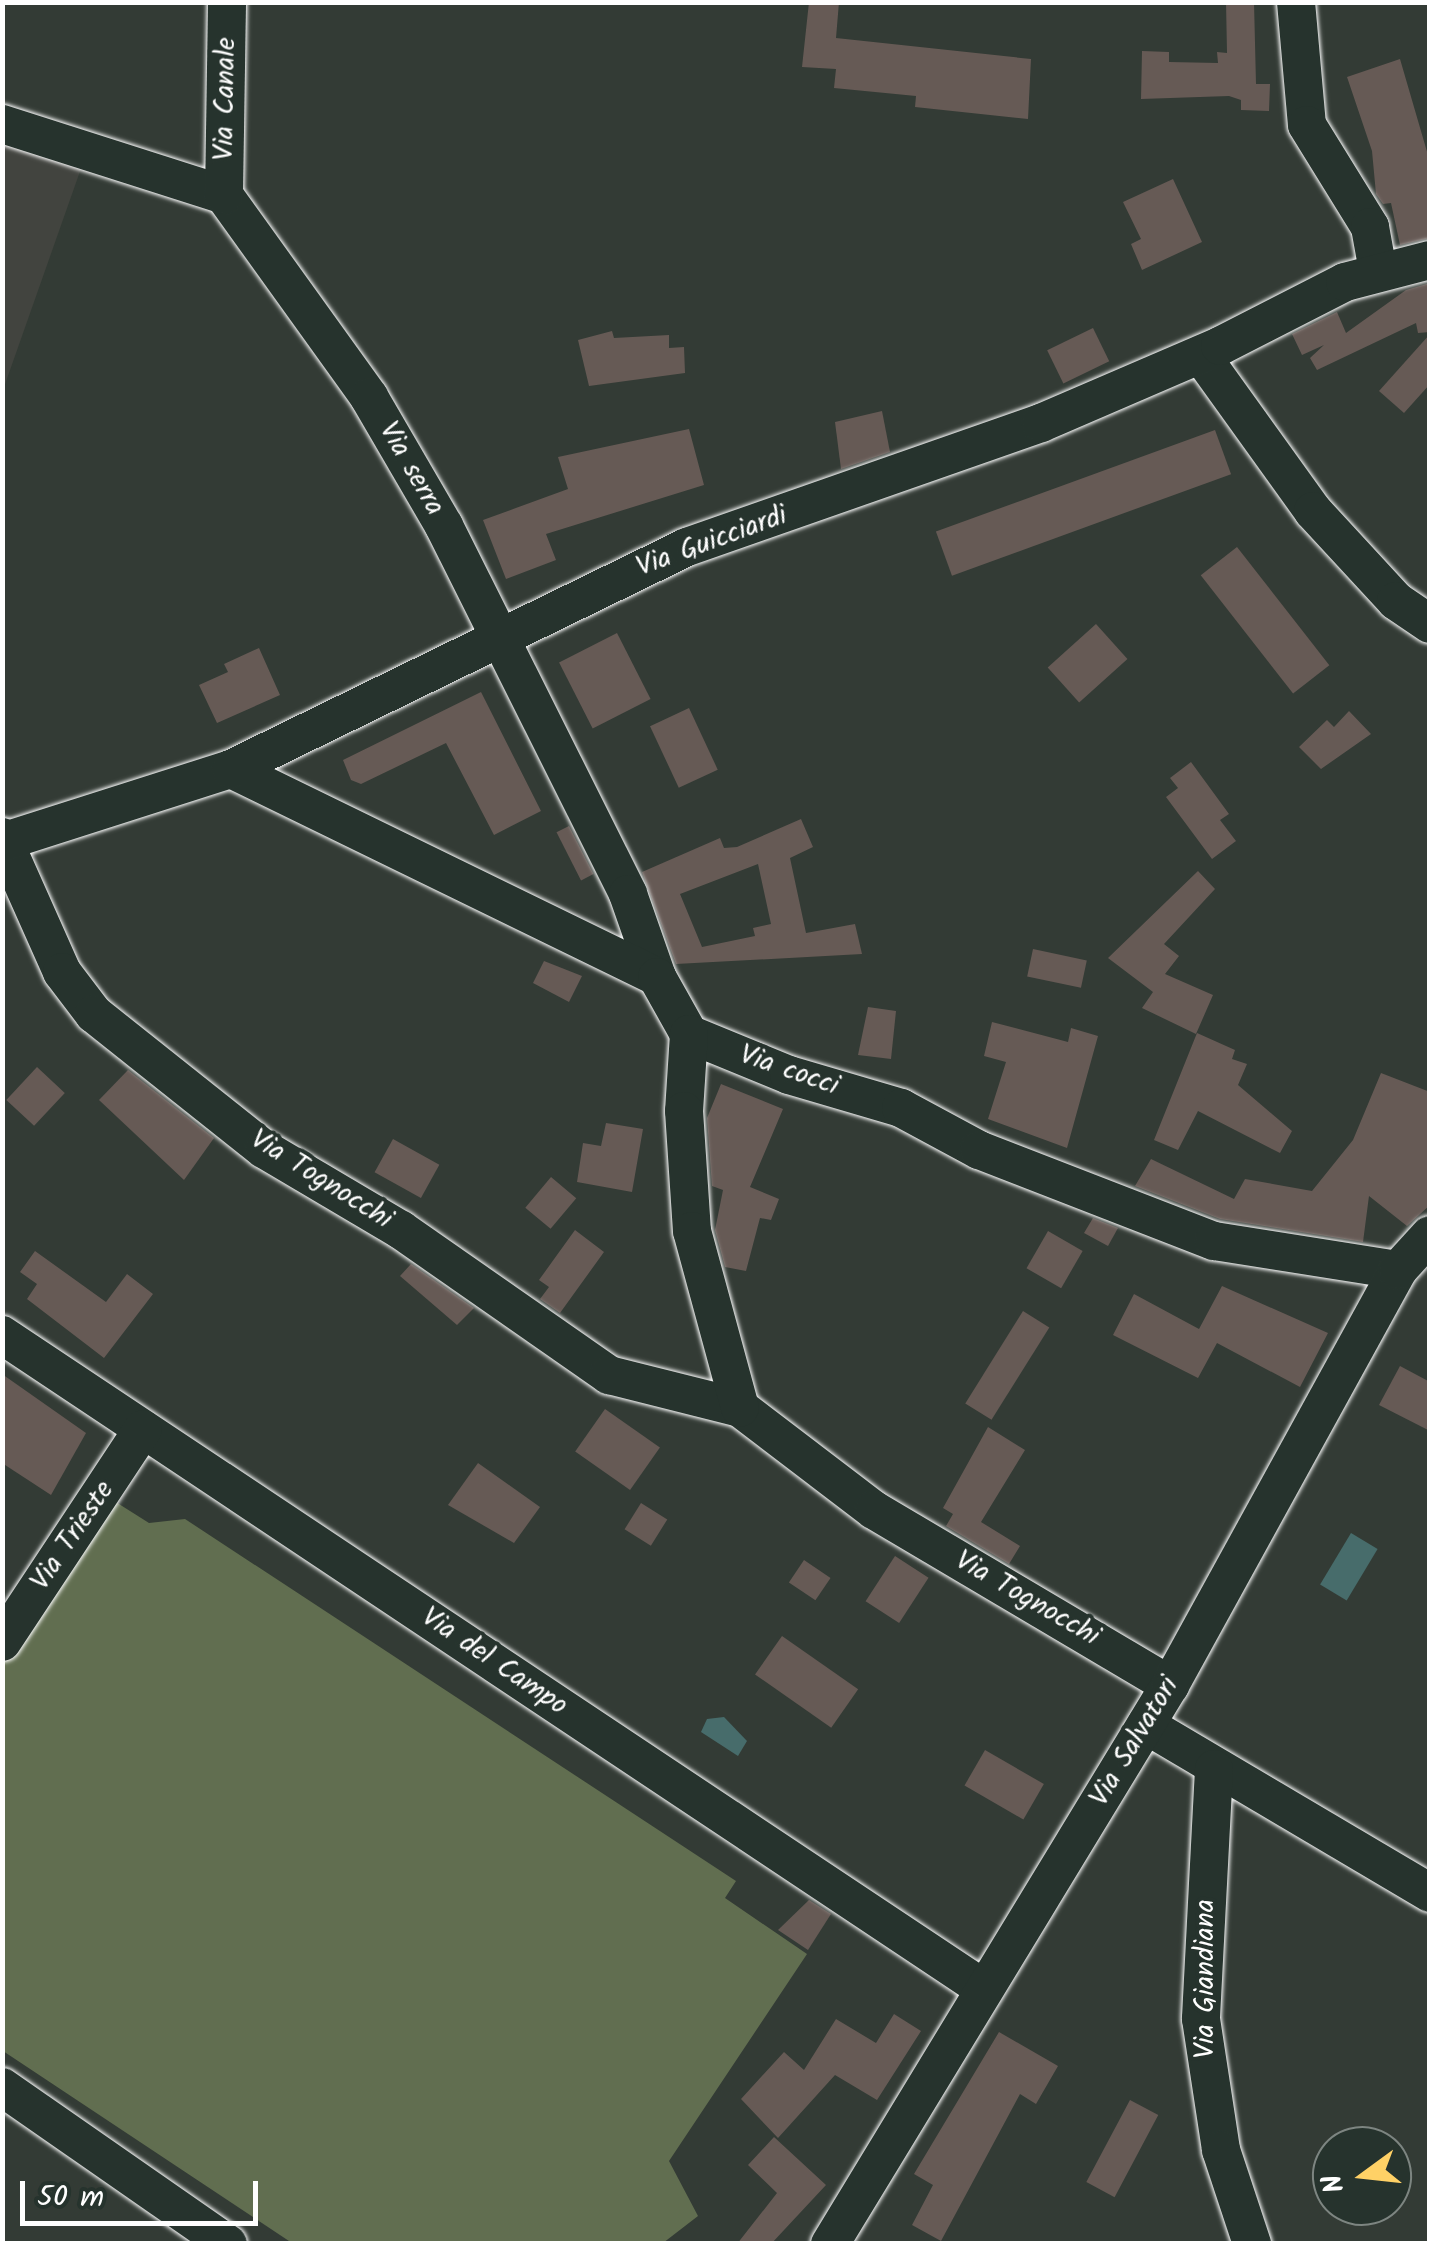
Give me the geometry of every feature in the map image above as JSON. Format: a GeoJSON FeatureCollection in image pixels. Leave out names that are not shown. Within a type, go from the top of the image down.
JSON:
{"type":"FeatureCollection","features":[{"type":"Feature","properties":{"kind":"street","name":"Via Canale"},"geometry":{"type":"LineString","coordinates":[[224,196],[227,2]]}},
{"type":"Feature","properties":{"kind":"street"},"geometry":{"type":"LineString","coordinates":[[1296,2],[1307,126],[1370,227],[1378,271]]}},
{"type":"Feature","properties":{"kind":"street"},"geometry":{"type":"LineString","coordinates":[[2,124],[224,196]]}},
{"type":"Feature","properties":{"kind":"street","name":"Via serra"},"geometry":{"type":"LineString","coordinates":[[224,196],[370,397],[541,712],[628,894],[657,977]]}},
{"type":"Feature","properties":{"kind":"street","name":"Via Guicciardi"},"geometry":{"type":"LineString","coordinates":[[3,840],[232,769],[497,636],[687,547],[890,480],[1201,355],[1378,271],[1430,260]]}},
{"type":"Feature","properties":{"kind":"street"},"geometry":{"type":"LineString","coordinates":[[1201,355],[1313,510],[1396,601],[1430,624]]}},
{"type":"Feature","properties":{"kind":"street"},"geometry":{"type":"LineString","coordinates":[[232,769],[657,977],[689,1034],[684,1112],[692,1230],[740,1408]]}},
{"type":"Feature","properties":{"kind":"street","name":"Via Tognocchi"},"geometry":{"type":"LineString","coordinates":[[3,840],[62,972],[94,1014],[264,1149],[402,1230],[610,1374],[740,1408],[874,1510],[1170,1684]]}},
{"type":"Feature","properties":{"kind":"street","name":"Via cocci"},"geometry":{"type":"LineString","coordinates":[[689,1034],[789,1075],[901,1108],[979,1150],[1214,1241],[1398,1270]]}},
{"type":"Feature","properties":{"kind":"street","name":"Via Salvatori"},"geometry":{"type":"LineString","coordinates":[[830,2244],[1170,1684],[1398,1270],[1430,1235]]}},
{"type":"Feature","properties":{"kind":"street","name":"Via del Campo"},"geometry":{"type":"LineString","coordinates":[[2,1335],[984,1989]]}},
{"type":"Feature","properties":{"kind":"street","name":"Via Trieste"},"geometry":{"type":"LineString","coordinates":[[2,1642],[143,1429]]}},
{"type":"Feature","properties":{"kind":"street"},"geometry":{"type":"LineString","coordinates":[[1146,1725],[1214,1769],[1430,1892]]}},
{"type":"Feature","properties":{"kind":"street","name":"Via Giandiana"},"geometry":{"type":"LineString","coordinates":[[1214,1769],[1201,2019],[1220,2150],[1252,2244]]}},
{"type":"Feature","properties":{"kind":"street"},"geometry":{"type":"LineString","coordinates":[[2,2087],[228,2244]]}},
{"type":"Feature","properties":{"kind":"shaded area"},"geometry":{"type":"Polygon","coordinates":[[[3,136],[84,160],[3,390],[3,136]]]}},
{"type":"Feature","properties":{"kind":"green space"},"geometry":{"type":"Polygon","coordinates":[[[111,1499],[149,1523],[185,1519],[736,1881],[725,1898],[807,1954],[669,2161],[698,2216],[663,2243],[292,2243],[3,2051],[3,1664],[111,1499]]]}},
{"type":"Feature","properties":{"kind":"water"},"geometry":{"type":"Polygon","coordinates":[[[1351,1533],[1378,1549],[1347,1600],[1320,1584],[1351,1533]]]}},
{"type":"Feature","properties":{"kind":"water"},"geometry":{"type":"Polygon","coordinates":[[[724,1717],[747,1741],[738,1756],[701,1732],[707,1719],[724,1717]]]}},
{"type":"Feature","properties":{"kind":"building"},"geometry":{"type":"Polygon","coordinates":[[[809,2],[839,2],[836,38],[1031,59],[1028,119],[915,107],[916,96],[834,88],[836,69],[802,67],[809,2]]]}},
{"type":"Feature","properties":{"kind":"building"},"geometry":{"type":"Polygon","coordinates":[[[1226,2],[1254,2],[1256,84],[1270,84],[1269,111],[1241,110],[1241,100],[1229,96],[1141,99],[1142,51],[1169,52],[1169,62],[1218,63],[1217,52],[1227,53],[1226,2]]]}},
{"type":"Feature","properties":{"kind":"building"},"geometry":{"type":"Polygon","coordinates":[[[1400,59],[1430,162],[1430,238],[1400,245],[1391,203],[1383,204],[1376,194],[1372,151],[1347,77],[1400,59]]]}},
{"type":"Feature","properties":{"kind":"building"},"geometry":{"type":"Polygon","coordinates":[[[1173,179],[1202,242],[1142,270],[1131,244],[1141,239],[1123,202],[1173,179]]]}},
{"type":"Feature","properties":{"kind":"building"},"geometry":{"type":"Polygon","coordinates":[[[1430,283],[1430,332],[1418,333],[1416,323],[1317,370],[1310,358],[1324,345],[1302,355],[1292,334],[1337,312],[1346,333],[1406,290],[1430,283]]]}},
{"type":"Feature","properties":{"kind":"building"},"geometry":{"type":"Polygon","coordinates":[[[1093,328],[1109,361],[1063,384],[1047,350],[1093,328]]]}},
{"type":"Feature","properties":{"kind":"building"},"geometry":{"type":"Polygon","coordinates":[[[612,331],[614,338],[669,335],[669,348],[684,347],[685,373],[589,386],[578,340],[612,331]]]}},
{"type":"Feature","properties":{"kind":"building"},"geometry":{"type":"Polygon","coordinates":[[[1430,334],[1430,384],[1404,413],[1379,391],[1430,334]]]}},
{"type":"Feature","properties":{"kind":"building"},"geometry":{"type":"Polygon","coordinates":[[[882,411],[890,452],[841,469],[835,422],[882,411]]]}},
{"type":"Feature","properties":{"kind":"building"},"geometry":{"type":"Polygon","coordinates":[[[689,429],[704,485],[546,534],[556,560],[506,579],[483,520],[568,489],[558,457],[689,429]]]}},
{"type":"Feature","properties":{"kind":"building"},"geometry":{"type":"Polygon","coordinates":[[[1215,430],[1231,474],[952,576],[936,532],[1215,430]]]}},
{"type":"Feature","properties":{"kind":"building"},"geometry":{"type":"Polygon","coordinates":[[[1237,547],[1329,665],[1293,694],[1201,575],[1237,547]]]}},
{"type":"Feature","properties":{"kind":"building"},"geometry":{"type":"Polygon","coordinates":[[[1096,624],[1127,659],[1079,702],[1048,667],[1096,624]]]}},
{"type":"Feature","properties":{"kind":"building"},"geometry":{"type":"Polygon","coordinates":[[[617,633],[651,699],[593,728],[559,663],[617,633]]]}},
{"type":"Feature","properties":{"kind":"building"},"geometry":{"type":"Polygon","coordinates":[[[259,648],[280,695],[217,723],[199,685],[228,672],[224,664],[259,648]]]}},
{"type":"Feature","properties":{"kind":"building"},"geometry":{"type":"Polygon","coordinates":[[[481,692],[541,811],[494,835],[446,743],[361,784],[351,780],[343,760],[481,692]]]}},
{"type":"Feature","properties":{"kind":"building"},"geometry":{"type":"Polygon","coordinates":[[[689,708],[718,770],[679,788],[650,726],[689,708]]]}},
{"type":"Feature","properties":{"kind":"building"},"geometry":{"type":"Polygon","coordinates":[[[1349,711],[1371,734],[1321,769],[1299,747],[1327,720],[1334,727],[1349,711]]]}},
{"type":"Feature","properties":{"kind":"building"},"geometry":{"type":"Polygon","coordinates":[[[1191,762],[1229,814],[1220,820],[1236,841],[1212,859],[1166,797],[1178,788],[1170,778],[1191,762]]]}},
{"type":"Feature","properties":{"kind":"building"},"geometry":{"type":"Polygon","coordinates":[[[801,819],[813,847],[790,858],[806,933],[855,924],[862,954],[676,964],[642,872],[720,838],[724,848],[737,847],[801,819]],[[758,864],[680,894],[702,947],[755,936],[753,928],[771,924],[758,864]]]}},
{"type":"Feature","properties":{"kind":"building"},"geometry":{"type":"Polygon","coordinates":[[[569,826],[594,874],[581,880],[557,832],[569,826]]]}},
{"type":"Feature","properties":{"kind":"building"},"geometry":{"type":"Polygon","coordinates":[[[1198,871],[1215,889],[1164,944],[1179,956],[1165,974],[1213,995],[1196,1034],[1142,1008],[1153,992],[1108,958],[1198,871]]]}},
{"type":"Feature","properties":{"kind":"building"},"geometry":{"type":"Polygon","coordinates":[[[1033,949],[1087,960],[1081,988],[1027,976],[1033,949]]]}},
{"type":"Feature","properties":{"kind":"building"},"geometry":{"type":"Polygon","coordinates":[[[544,961],[582,976],[569,1002],[533,983],[544,961]]]}},
{"type":"Feature","properties":{"kind":"building"},"geometry":{"type":"Polygon","coordinates":[[[868,1007],[896,1011],[891,1059],[858,1055],[868,1007]]]}},
{"type":"Feature","properties":{"kind":"building"},"geometry":{"type":"Polygon","coordinates":[[[992,1022],[1068,1042],[1071,1028],[1098,1036],[1067,1148],[988,1119],[1006,1062],[984,1056],[992,1022]]]}},
{"type":"Feature","properties":{"kind":"building"},"geometry":{"type":"Polygon","coordinates":[[[1197,1033],[1235,1050],[1232,1059],[1247,1064],[1238,1085],[1292,1131],[1280,1153],[1198,1111],[1178,1150],[1154,1140],[1197,1033]]]}},
{"type":"Feature","properties":{"kind":"building"},"geometry":{"type":"Polygon","coordinates":[[[37,1067],[65,1093],[34,1126],[6,1100],[37,1067]]]}},
{"type":"Feature","properties":{"kind":"building"},"geometry":{"type":"Polygon","coordinates":[[[128,1070],[214,1138],[184,1180],[99,1100],[128,1070]]]}},
{"type":"Feature","properties":{"kind":"building"},"geometry":{"type":"Polygon","coordinates":[[[1381,1073],[1430,1092],[1430,1205],[1407,1226],[1369,1196],[1363,1242],[1220,1219],[1135,1186],[1151,1159],[1234,1199],[1245,1179],[1312,1191],[1353,1140],[1381,1073]]]}},
{"type":"Feature","properties":{"kind":"building"},"geometry":{"type":"Polygon","coordinates":[[[721,1084],[783,1109],[750,1187],[779,1199],[771,1220],[760,1218],[746,1271],[725,1267],[715,1230],[723,1190],[712,1186],[707,1118],[721,1084]]]}},
{"type":"Feature","properties":{"kind":"building"},"geometry":{"type":"Polygon","coordinates":[[[606,1123],[643,1129],[632,1192],[577,1182],[583,1143],[601,1146],[606,1123]]]}},
{"type":"Feature","properties":{"kind":"building"},"geometry":{"type":"Polygon","coordinates":[[[393,1139],[439,1165],[421,1198],[375,1172],[393,1139]]]}},
{"type":"Feature","properties":{"kind":"building"},"geometry":{"type":"Polygon","coordinates":[[[551,1177],[576,1198],[551,1229],[525,1208],[551,1177]]]}},
{"type":"Feature","properties":{"kind":"building"},"geometry":{"type":"Polygon","coordinates":[[[1093,1218],[1118,1228],[1108,1246],[1084,1233],[1093,1218]]]}},
{"type":"Feature","properties":{"kind":"building"},"geometry":{"type":"Polygon","coordinates":[[[575,1230],[604,1252],[560,1313],[540,1299],[549,1287],[539,1280],[575,1230]]]}},
{"type":"Feature","properties":{"kind":"building"},"geometry":{"type":"Polygon","coordinates":[[[1048,1231],[1083,1251],[1061,1288],[1026,1268],[1048,1231]]]}},
{"type":"Feature","properties":{"kind":"building"},"geometry":{"type":"Polygon","coordinates":[[[35,1251],[106,1302],[127,1274],[153,1294],[104,1358],[27,1299],[37,1284],[20,1272],[35,1251]]]}},
{"type":"Feature","properties":{"kind":"building"},"geometry":{"type":"Polygon","coordinates":[[[411,1264],[474,1308],[457,1325],[400,1276],[411,1264]]]}},
{"type":"Feature","properties":{"kind":"building"},"geometry":{"type":"Polygon","coordinates":[[[1222,1286],[1328,1333],[1300,1387],[1217,1343],[1198,1378],[1113,1335],[1134,1294],[1199,1329],[1222,1286]]]}},
{"type":"Feature","properties":{"kind":"building"},"geometry":{"type":"Polygon","coordinates":[[[1023,1311],[1049,1327],[992,1420],[965,1403],[1023,1311]]]}},
{"type":"Feature","properties":{"kind":"building"},"geometry":{"type":"Polygon","coordinates":[[[1400,1366],[1430,1382],[1430,1431],[1379,1405],[1400,1366]]]}},
{"type":"Feature","properties":{"kind":"building"},"geometry":{"type":"Polygon","coordinates":[[[2,1374],[86,1433],[51,1495],[2,1463],[2,1374]]]}},
{"type":"Feature","properties":{"kind":"building"},"geometry":{"type":"Polygon","coordinates":[[[605,1409],[660,1447],[630,1490],[575,1452],[605,1409]]]}},
{"type":"Feature","properties":{"kind":"building"},"geometry":{"type":"Polygon","coordinates":[[[988,1427],[1025,1450],[981,1522],[1020,1546],[1009,1564],[946,1526],[953,1514],[943,1508],[988,1427]]]}},
{"type":"Feature","properties":{"kind":"building"},"geometry":{"type":"Polygon","coordinates":[[[478,1463],[540,1507],[514,1543],[448,1505],[478,1463]]]}},
{"type":"Feature","properties":{"kind":"building"},"geometry":{"type":"Polygon","coordinates":[[[641,1503],[667,1519],[651,1546],[625,1529],[641,1503]]]}},
{"type":"Feature","properties":{"kind":"building"},"geometry":{"type":"Polygon","coordinates":[[[895,1556],[929,1578],[899,1623],[866,1601],[895,1556]]]}},
{"type":"Feature","properties":{"kind":"building"},"geometry":{"type":"Polygon","coordinates":[[[804,1560],[831,1578],[815,1600],[789,1582],[804,1560]]]}},
{"type":"Feature","properties":{"kind":"building"},"geometry":{"type":"Polygon","coordinates":[[[782,1636],[858,1689],[831,1728],[755,1675],[782,1636]]]}},
{"type":"Feature","properties":{"kind":"building"},"geometry":{"type":"Polygon","coordinates":[[[985,1750],[1044,1784],[1023,1820],[964,1786],[985,1750]]]}},
{"type":"Feature","properties":{"kind":"building"},"geometry":{"type":"Polygon","coordinates":[[[809,1900],[831,1914],[808,1950],[778,1930],[809,1900]]]}},
{"type":"Feature","properties":{"kind":"building"},"geometry":{"type":"Polygon","coordinates":[[[894,2014],[921,2031],[877,2100],[835,2075],[778,2138],[741,2099],[784,2052],[804,2070],[836,2019],[876,2043],[894,2014]]]}},
{"type":"Feature","properties":{"kind":"building"},"geometry":{"type":"Polygon","coordinates":[[[999,2032],[1058,2066],[1036,2104],[1020,2094],[941,2241],[912,2225],[933,2185],[914,2174],[999,2032]]]}},
{"type":"Feature","properties":{"kind":"building"},"geometry":{"type":"Polygon","coordinates":[[[1130,2100],[1158,2115],[1115,2197],[1086,2182],[1130,2100]]]}},
{"type":"Feature","properties":{"kind":"building"},"geometry":{"type":"Polygon","coordinates":[[[774,2137],[826,2185],[771,2244],[737,2244],[777,2193],[748,2165],[774,2137]]]}}]}
